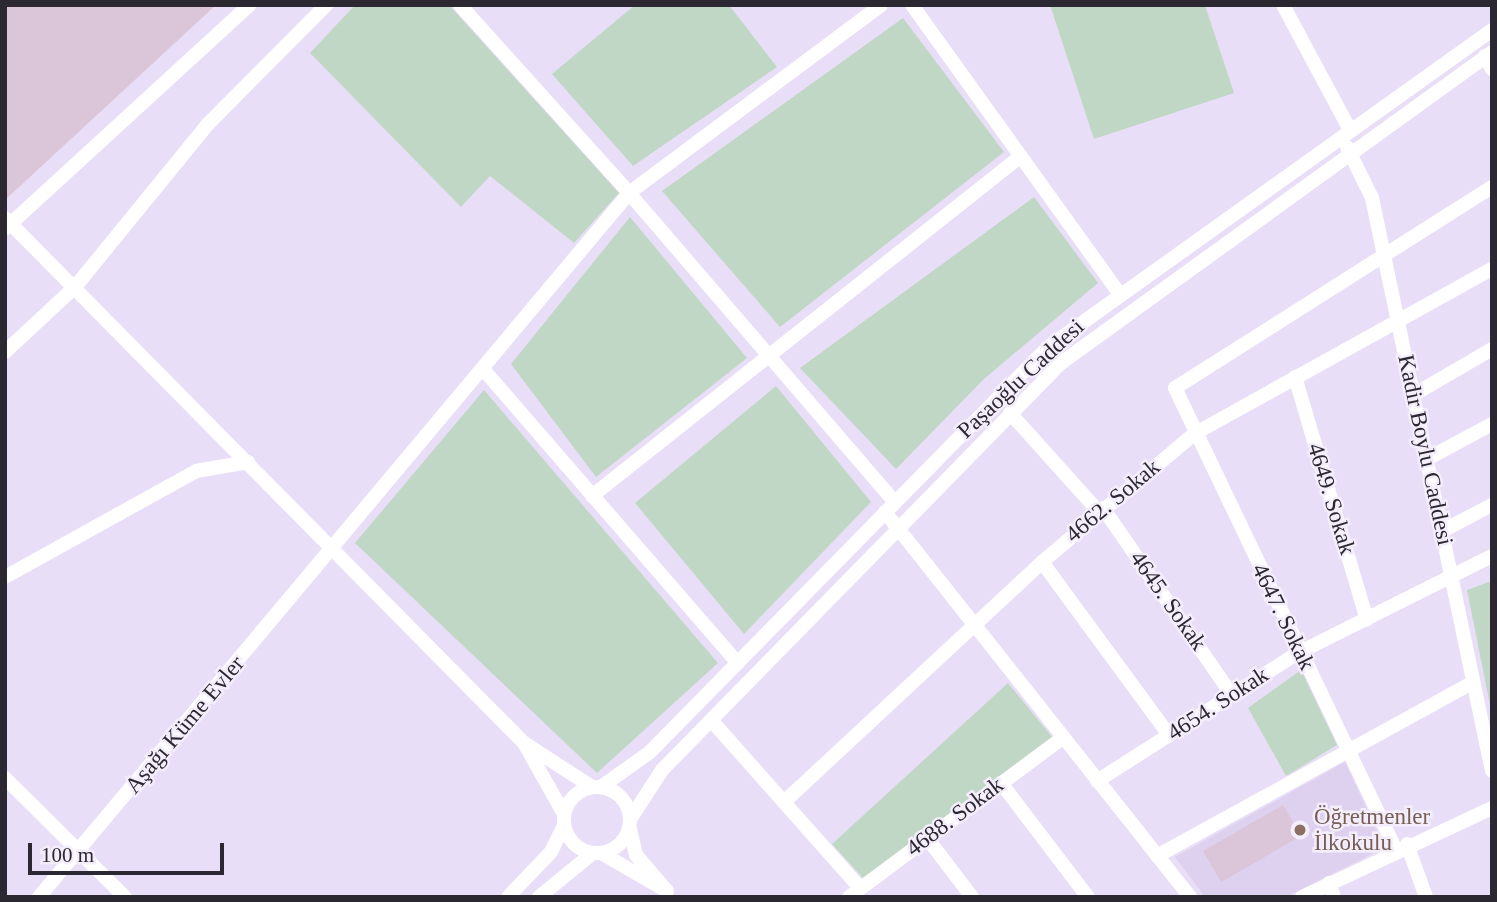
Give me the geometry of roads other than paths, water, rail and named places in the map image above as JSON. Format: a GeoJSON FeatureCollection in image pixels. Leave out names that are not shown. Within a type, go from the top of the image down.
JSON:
{"type":"FeatureCollection","features":[{"type":"Feature","properties":{"kind":"street"},"geometry":{"type":"LineString","coordinates":[[249,5],[7,223],[75,287],[248,462],[330,553],[524,743],[596,787],[624,799],[636,855],[671,894]]}},
{"type":"Feature","properties":{"kind":"street"},"geometry":{"type":"LineString","coordinates":[[5,352],[75,287],[208,124],[326,5]]}},
{"type":"Feature","properties":{"kind":"street"},"geometry":{"type":"LineString","coordinates":[[460,5],[629,193],[768,356],[890,507],[896,530],[1191,897]]}},
{"type":"Feature","properties":{"kind":"street","name":"Aşağı Küme Evler"},"geometry":{"type":"LineString","coordinates":[[39,897],[629,193],[881,5]]}},
{"type":"Feature","properties":{"kind":"street"},"geometry":{"type":"LineString","coordinates":[[912,5],[1119,293]]}},
{"type":"Feature","properties":{"kind":"street","name":"Kadir Boylu Caddesi"},"geometry":{"type":"LineString","coordinates":[[1283,5],[1345,133],[1372,198],[1491,766]]}},
{"type":"Feature","properties":{"kind":"street","name":"Paşaoğlu Caddesi"},"geometry":{"type":"LineString","coordinates":[[596,787],[644,757],[1047,348],[1119,293],[1492,30]]}},
{"type":"Feature","properties":{"kind":"street","name":"Paşaoğlu Caddesi"},"geometry":{"type":"LineString","coordinates":[[631,824],[654,780],[1010,413],[1091,338],[1351,152],[1490,59]]}},
{"type":"Feature","properties":{"kind":"street"},"geometry":{"type":"LineString","coordinates":[[592,496],[1021,156]]}},
{"type":"Feature","properties":{"kind":"street"},"geometry":{"type":"LineString","coordinates":[[1384,256],[1492,187]]}},
{"type":"Feature","properties":{"kind":"street","name":"4647. Sokak"},"geometry":{"type":"LineString","coordinates":[[1384,256],[1177,383],[1175,394],[1346,747],[1426,897]]}},
{"type":"Feature","properties":{"kind":"street","name":"4662. Sokak"},"geometry":{"type":"LineString","coordinates":[[784,802],[1041,562],[1194,434],[1492,269]]}},
{"type":"Feature","properties":{"kind":"street"},"geometry":{"type":"LineString","coordinates":[[1413,395],[1492,349]]}},
{"type":"Feature","properties":{"kind":"street"},"geometry":{"type":"LineString","coordinates":[[483,369],[738,663]]}},
{"type":"Feature","properties":{"kind":"street","name":"4649. Sokak"},"geometry":{"type":"LineString","coordinates":[[1295,377],[1367,620]]}},
{"type":"Feature","properties":{"kind":"street","name":"4645. Sokak"},"geometry":{"type":"LineString","coordinates":[[1010,413],[1101,510],[1232,695]]}},
{"type":"Feature","properties":{"kind":"street"},"geometry":{"type":"LineString","coordinates":[[1427,459],[1492,424]]}},
{"type":"Feature","properties":{"kind":"street"},"geometry":{"type":"LineString","coordinates":[[5,577],[196,471],[248,462]]}},
{"type":"Feature","properties":{"kind":"street"},"geometry":{"type":"LineString","coordinates":[[1442,531],[1492,505]]}},
{"type":"Feature","properties":{"kind":"street","name":"4654. Sokak"},"geometry":{"type":"LineString","coordinates":[[1097,782],[1300,652],[1452,579],[1492,556]]}},
{"type":"Feature","properties":{"kind":"street"},"geometry":{"type":"LineString","coordinates":[[1041,562],[1169,735]]}},
{"type":"Feature","properties":{"kind":"street"},"geometry":{"type":"LineString","coordinates":[[1157,856],[1346,747],[1473,681]]}},
{"type":"Feature","properties":{"kind":"street"},"geometry":{"type":"LineString","coordinates":[[711,720],[784,802],[855,892]]}},
{"type":"Feature","properties":{"kind":"street","name":"4688. Sokak"},"geometry":{"type":"LineString","coordinates":[[855,892],[1062,738]]}},
{"type":"Feature","properties":{"kind":"street"},"geometry":{"type":"LineString","coordinates":[[524,743],[575,845],[597,852],[671,894]]}},
{"type":"Feature","properties":{"kind":"street"},"geometry":{"type":"LineString","coordinates":[[5,778],[125,897]]}},
{"type":"Feature","properties":{"kind":"street"},"geometry":{"type":"LineString","coordinates":[[1001,783],[1088,897]]}},
{"type":"Feature","properties":{"kind":"street"},"geometry":{"type":"LineString","coordinates":[[508,897],[551,852],[575,794],[596,787]]}},
{"type":"Feature","properties":{"kind":"street"},"geometry":{"type":"LineString","coordinates":[[1302,897],[1331,890],[1401,847],[1492,808]]}},
{"type":"Feature","properties":{"kind":"street"},"geometry":{"type":"LineString","coordinates":[[540,897],[597,852],[618,846],[631,824]]}},
{"type":"Feature","properties":{"kind":"street"},"geometry":{"type":"LineString","coordinates":[[927,838],[972,897]]}},
{"type":"Feature","properties":{"kind":"place","name":"Öğretmenler İlkokulu"},"geometry":{"type":"Point","coordinates":[1300,830]}}]}
